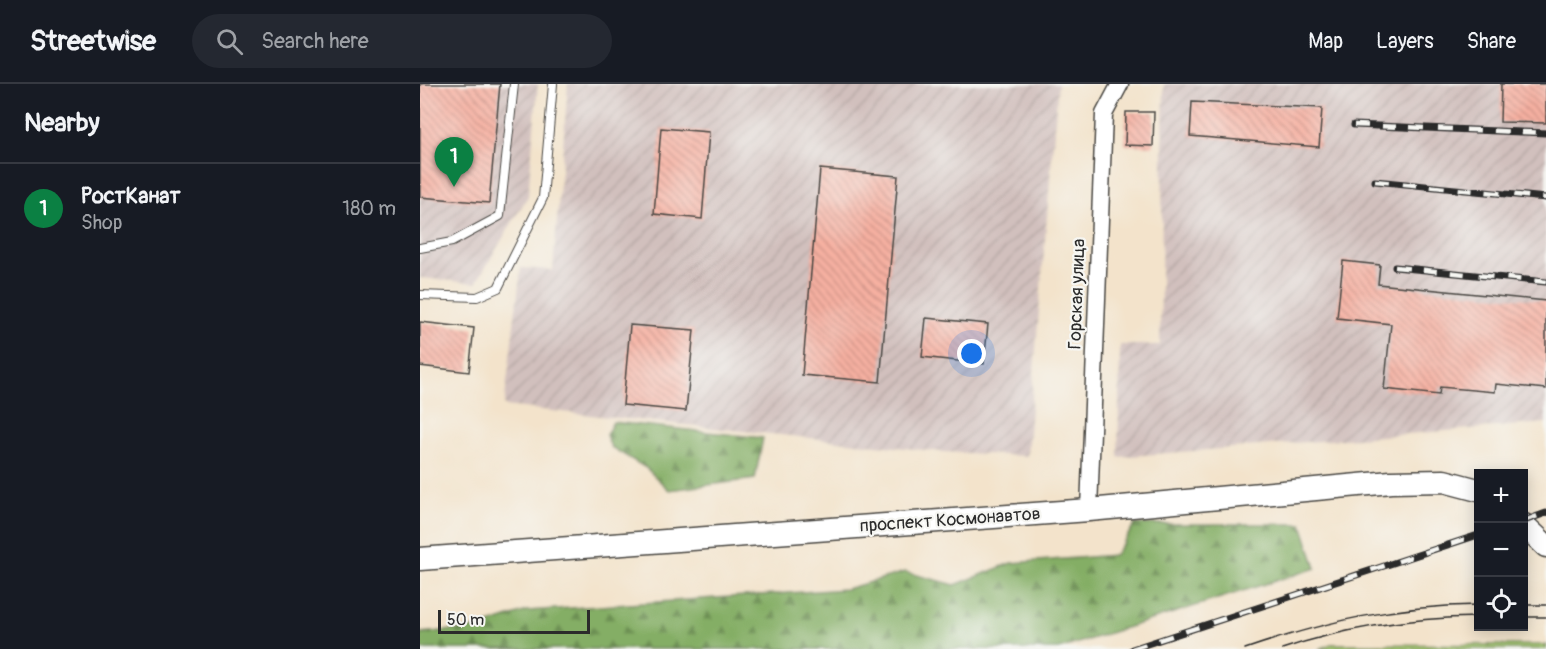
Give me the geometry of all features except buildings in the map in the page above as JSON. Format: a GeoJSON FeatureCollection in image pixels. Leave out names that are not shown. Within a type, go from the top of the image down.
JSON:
{"type":"FeatureCollection","features":[{"type":"Feature","properties":{"kind":"main road","name":"проспект Космонавтов"},"geometry":{"type":"LineString","coordinates":[[420,559],[1089,510],[1391,482],[1444,481],[1474,489]]}},
{"type":"Feature","properties":{"kind":"main road"},"geometry":{"type":"LineString","coordinates":[[1528,529],[1546,546]]}},
{"type":"Feature","properties":{"kind":"street","name":"Горская улица"},"geometry":{"type":"LineString","coordinates":[[1089,510],[1104,114],[1120,84]]}},
{"type":"Feature","properties":{"kind":"lane"},"geometry":{"type":"LineString","coordinates":[[420,248],[452,242],[500,216],[514,84]]}},
{"type":"Feature","properties":{"kind":"lane"},"geometry":{"type":"LineString","coordinates":[[420,295],[477,297],[498,288],[543,198],[554,84]]}},
{"type":"Feature","properties":{"kind":"shaded area"},"geometry":{"type":"Polygon","coordinates":[[[420,84],[538,84],[528,196],[476,283],[420,278],[420,84]]]}},
{"type":"Feature","properties":{"kind":"shaded area"},"geometry":{"type":"Polygon","coordinates":[[[568,84],[1058,84],[1027,456],[943,452],[504,406],[521,268],[553,270],[568,84]]]}},
{"type":"Feature","properties":{"kind":"shaded area"},"geometry":{"type":"Polygon","coordinates":[[[1164,84],[1546,84],[1546,423],[1118,457],[1120,345],[1160,345],[1164,84]]]}},
{"type":"Feature","properties":{"kind":"green space"},"geometry":{"type":"Polygon","coordinates":[[[613,422],[763,438],[755,479],[669,490],[646,468],[611,447],[606,435],[613,422]]]}},
{"type":"Feature","properties":{"kind":"green space"},"geometry":{"type":"Polygon","coordinates":[[[1135,524],[1302,524],[1316,568],[1059,649],[420,649],[420,633],[477,628],[527,611],[846,589],[905,572],[955,585],[1011,563],[1115,555],[1135,524]]]}},
{"type":"Feature","properties":{"kind":"green space"},"geometry":{"type":"Polygon","coordinates":[[[1331,644],[1546,645],[1546,649],[1319,649],[1331,644]]]}},
{"type":"Feature","properties":{"kind":"tram line"},"geometry":{"type":"LineString","coordinates":[[1245,649],[1304,630],[1360,617],[1417,608],[1474,605]]}},
{"type":"Feature","properties":{"kind":"tram line"},"geometry":{"type":"LineString","coordinates":[[1528,605],[1546,605]]}},
{"type":"Feature","properties":{"kind":"tram line"},"geometry":{"type":"LineString","coordinates":[[1282,649],[1354,629],[1428,619],[1474,617]]}},
{"type":"Feature","properties":{"kind":"tram line"},"geometry":{"type":"LineString","coordinates":[[1528,617],[1546,617]]}},
{"type":"Feature","properties":{"kind":"railway"},"geometry":{"type":"LineString","coordinates":[[1354,125],[1546,133]]}},
{"type":"Feature","properties":{"kind":"railway"},"geometry":{"type":"LineString","coordinates":[[1375,181],[1546,198]]}},
{"type":"Feature","properties":{"kind":"railway"},"geometry":{"type":"LineString","coordinates":[[1395,267],[1546,282]]}},
{"type":"Feature","properties":{"kind":"railway"},"geometry":{"type":"LineString","coordinates":[[1528,520],[1546,513]]}},
{"type":"Feature","properties":{"kind":"railway"},"geometry":{"type":"LineString","coordinates":[[1132,649],[1474,536]]}},
{"type":"Feature","properties":{"kind":"place","name":"РостКанат"},"geometry":{"type":"Point","coordinates":[454,187]}}]}
